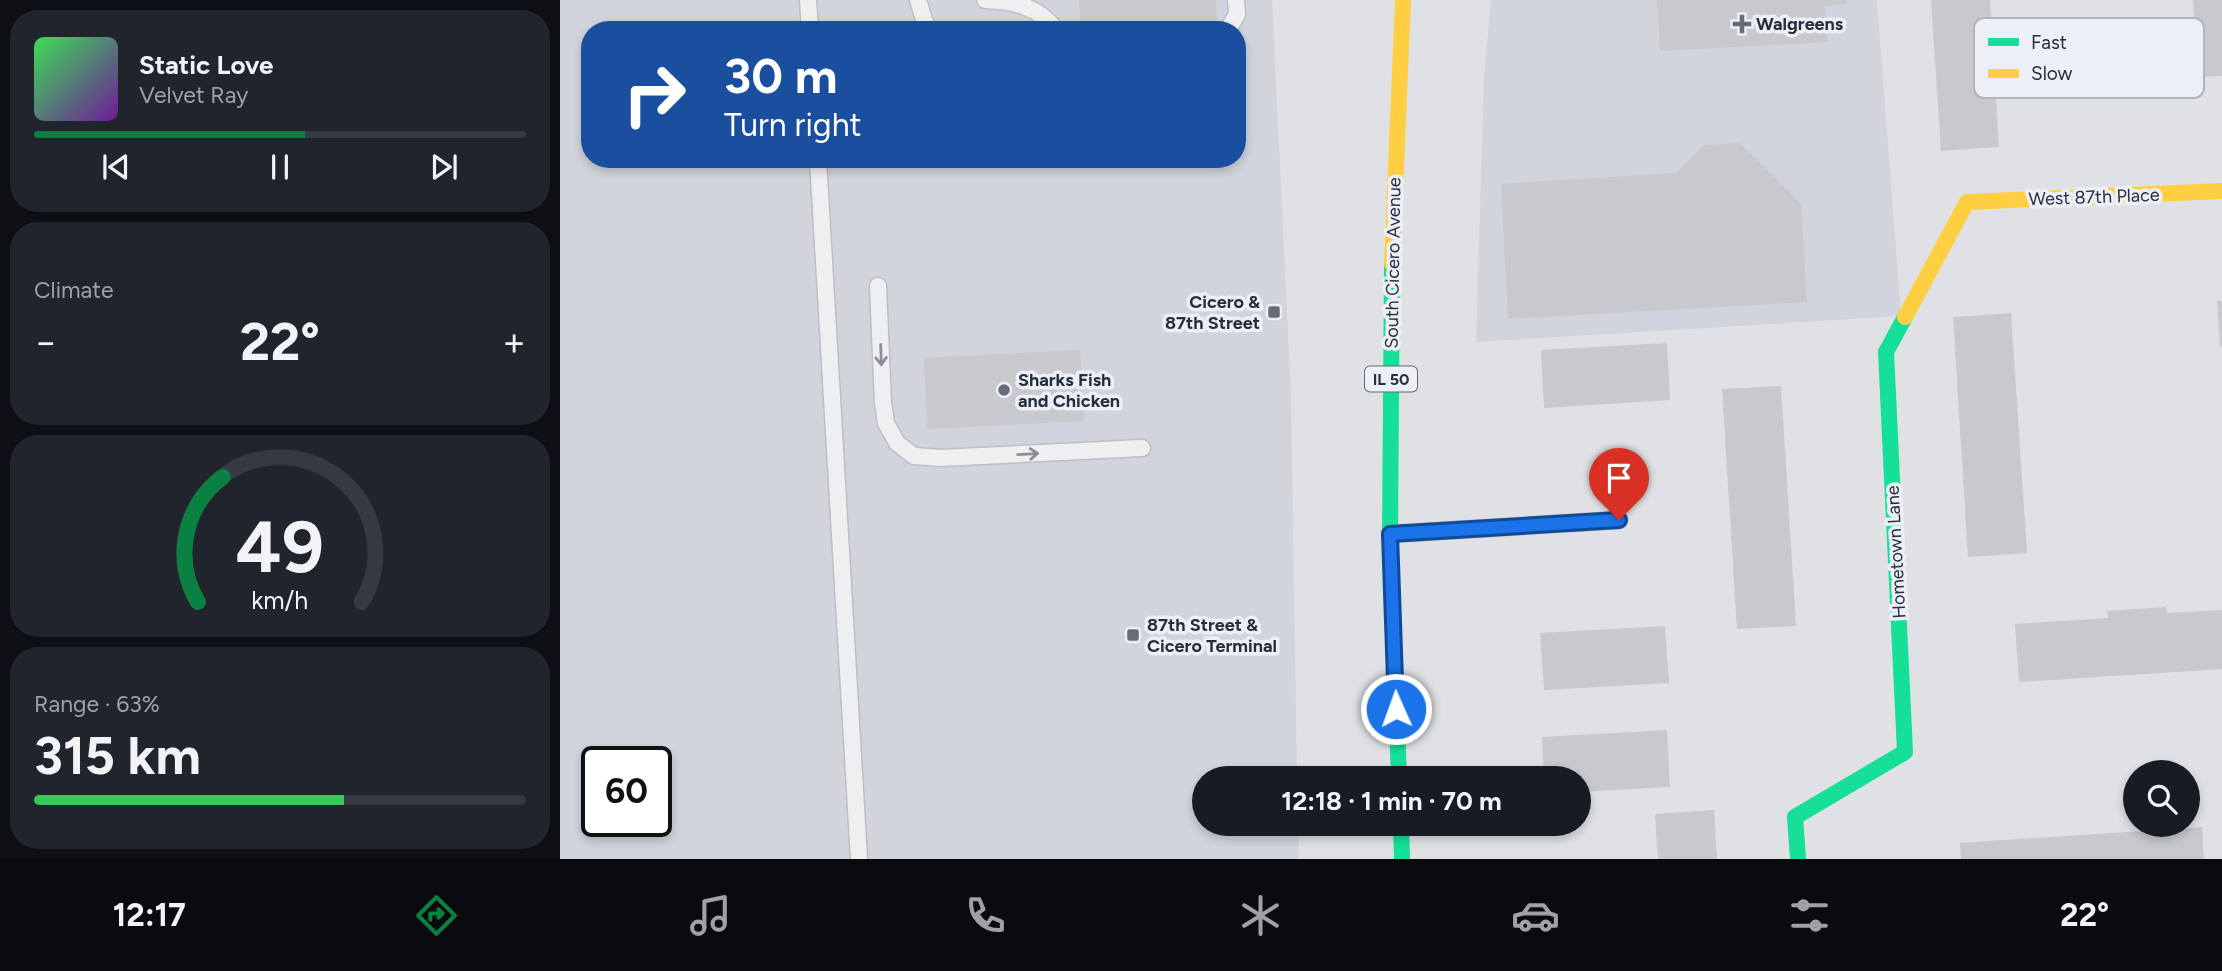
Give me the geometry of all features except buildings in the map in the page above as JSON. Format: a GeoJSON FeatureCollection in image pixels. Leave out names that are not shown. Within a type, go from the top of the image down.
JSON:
{"type":"FeatureCollection","features":[{"type":"Feature","properties":{"kind":"street","name":"South Cicero Avenue"},"geometry":{"type":"LineString","coordinates":[[1399,766],[1390,534],[1392,225],[1403,0]]}},
{"type":"Feature","properties":{"kind":"street","name":"West 87th Place"},"geometry":{"type":"LineString","coordinates":[[1967,202],[2222,191]]}},
{"type":"Feature","properties":{"kind":"street","name":"Hometown Lane"},"geometry":{"type":"LineString","coordinates":[[1798,859],[1796,817],[1905,752],[1886,352],[1967,202]]}},
{"type":"Feature","properties":{"kind":"street"},"geometry":{"type":"LineString","coordinates":[[1401,836],[1402,859]]}},
{"type":"Feature","properties":{"kind":"lane"},"geometry":{"type":"LineString","coordinates":[[808,0],[809,21]]}},
{"type":"Feature","properties":{"kind":"lane"},"geometry":{"type":"LineString","coordinates":[[918,0],[924,21]]}},
{"type":"Feature","properties":{"kind":"lane"},"geometry":{"type":"LineString","coordinates":[[985,0],[1008,1],[1032,9],[1046,21]]}},
{"type":"Feature","properties":{"kind":"lane"},"geometry":{"type":"LineString","coordinates":[[1233,21],[1237,14],[1236,0]]}},
{"type":"Feature","properties":{"kind":"lane"},"geometry":{"type":"LineString","coordinates":[[819,168],[859,859]]}},
{"type":"Feature","properties":{"kind":"lane"},"geometry":{"type":"LineString","coordinates":[[878,286],[886,423],[897,443],[914,456],[941,458],[1142,448]]}},
{"type":"Feature","properties":{"kind":"lane"},"geometry":{"type":"LineString","coordinates":[[1390,534],[1619,520]]}},
{"type":"Feature","properties":{"kind":"shaded area"},"geometry":{"type":"Polygon","coordinates":[[[560,0],[1272,0],[1291,395],[1297,766],[1192,766],[1192,836],[1298,836],[1299,859],[560,859],[560,0]]]}},
{"type":"Feature","properties":{"kind":"shaded area"},"geometry":{"type":"Polygon","coordinates":[[[1491,0],[1877,0],[1901,316],[1476,342],[1484,77],[1491,0]]]}},
{"type":"Feature","properties":{"kind":"traffic: fast"},"geometry":{"type":"LineString","coordinates":[[1392,264],[1390,534],[1399,766]]}},
{"type":"Feature","properties":{"kind":"traffic: fast"},"geometry":{"type":"LineString","coordinates":[[1798,859],[1795,817],[1905,752],[1886,352],[1905,317]]}},
{"type":"Feature","properties":{"kind":"traffic: fast"},"geometry":{"type":"LineString","coordinates":[[1401,836],[1402,859]]}},
{"type":"Feature","properties":{"kind":"traffic: slow"},"geometry":{"type":"LineString","coordinates":[[1392,264],[1403,0]]}},
{"type":"Feature","properties":{"kind":"traffic: slow"},"geometry":{"type":"LineString","coordinates":[[1905,317],[1967,202],[2222,191]]}},
{"type":"Feature","properties":{"kind":"place","name":"Walgreens"},"geometry":{"type":"Point","coordinates":[1742,24]}},
{"type":"Feature","properties":{"kind":"place","name":"Cicero & 87th Street"},"geometry":{"type":"Point","coordinates":[1274,312]}},
{"type":"Feature","properties":{"kind":"place","name":"Sharks Fish and Chicken"},"geometry":{"type":"Point","coordinates":[1004,390]}},
{"type":"Feature","properties":{"kind":"place","name":"87th Street & Cicero Terminal"},"geometry":{"type":"Point","coordinates":[1133,635]}},
{"type":"Feature","properties":{"kind":"route"},"geometry":{"type":"LineString","coordinates":[[1396,709],[1390,534],[1619,520]]}}]}
